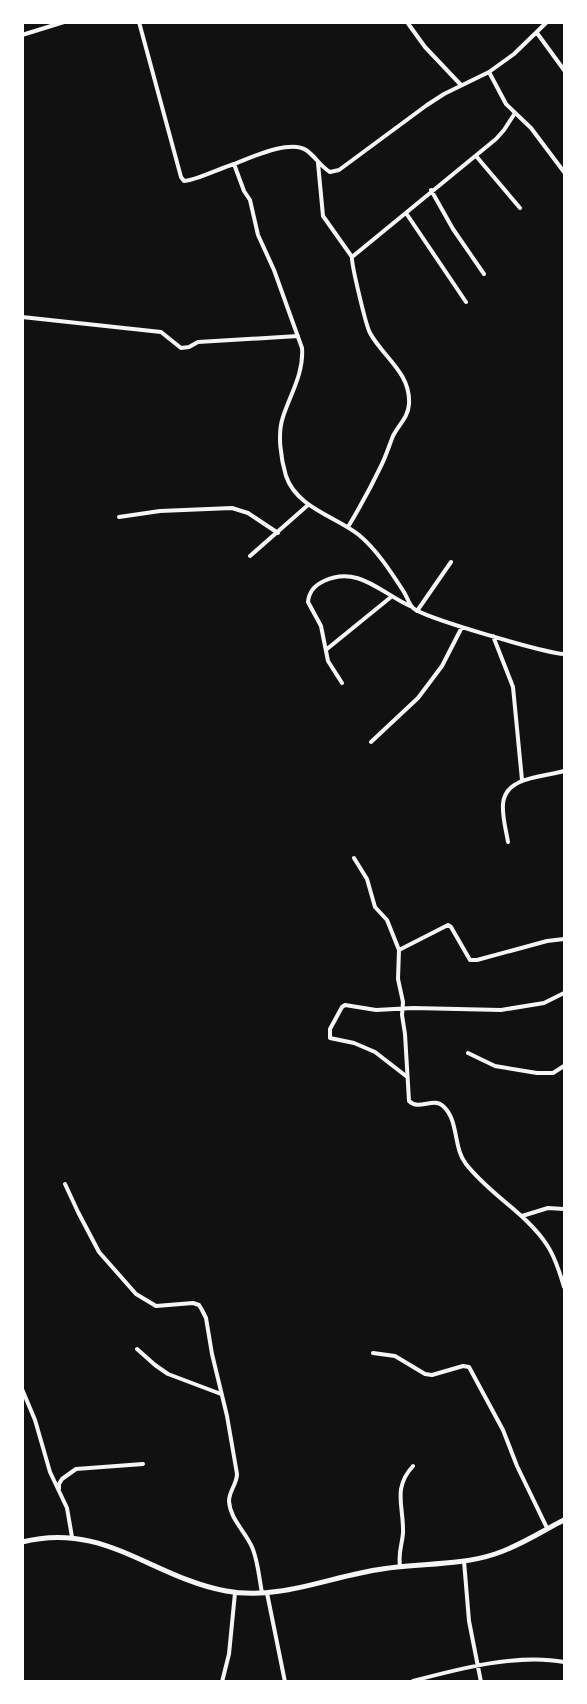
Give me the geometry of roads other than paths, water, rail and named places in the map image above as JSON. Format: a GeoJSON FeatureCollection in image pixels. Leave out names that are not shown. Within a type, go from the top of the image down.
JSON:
{"type":"FeatureCollection","features":[{"type":"Feature","properties":{"kind":"main road"},"geometry":{"type":"LineString","coordinates":[[22,1542],[52,1536],[72,1537],[104,1544],[195,1583],[235,1593],[265,1593],[400,1566],[464,1560],[502,1551],[564,1520]]}},
{"type":"Feature","properties":{"kind":"street"},"geometry":{"type":"LineString","coordinates":[[22,35],[64,22]]}},
{"type":"Feature","properties":{"kind":"street"},"geometry":{"type":"LineString","coordinates":[[139,22],[184,181],[270,151],[294,146],[307,150],[322,167],[330,172],[339,170],[428,105],[461,85],[489,72],[513,54],[547,22]]}},
{"type":"Feature","properties":{"kind":"street"},"geometry":{"type":"LineString","coordinates":[[407,22],[425,47],[461,85]]}},
{"type":"Feature","properties":{"kind":"street"},"geometry":{"type":"LineString","coordinates":[[537,33],[564,70]]}},
{"type":"Feature","properties":{"kind":"street"},"geometry":{"type":"LineString","coordinates":[[489,72],[506,104],[536,134],[564,172]]}},
{"type":"Feature","properties":{"kind":"street"},"geometry":{"type":"LineString","coordinates":[[348,527],[367,495],[394,435],[405,420],[409,402],[406,382],[370,333],[365,322],[358,285],[351,264],[352,257],[431,190],[476,156],[504,130],[515,113]]}},
{"type":"Feature","properties":{"kind":"street"},"geometry":{"type":"LineString","coordinates":[[476,156],[520,208]]}},
{"type":"Feature","properties":{"kind":"street"},"geometry":{"type":"LineString","coordinates":[[318,161],[323,216],[352,257]]}},
{"type":"Feature","properties":{"kind":"street"},"geometry":{"type":"LineString","coordinates":[[234,164],[244,191],[250,200],[258,235],[299,336],[303,358],[295,388],[283,418],[280,437],[287,478],[308,504],[348,527],[366,541],[411,607]]}},
{"type":"Feature","properties":{"kind":"street"},"geometry":{"type":"LineString","coordinates":[[431,190],[453,229],[484,274]]}},
{"type":"Feature","properties":{"kind":"street"},"geometry":{"type":"LineString","coordinates":[[406,213],[466,302]]}},
{"type":"Feature","properties":{"kind":"street"},"geometry":{"type":"LineString","coordinates":[[22,317],[161,332],[181,348],[198,342],[299,336]]}},
{"type":"Feature","properties":{"kind":"street"},"geometry":{"type":"LineString","coordinates":[[250,556],[308,504]]}},
{"type":"Feature","properties":{"kind":"street"},"geometry":{"type":"LineString","coordinates":[[119,517],[160,511],[232,508],[248,513],[278,533]]}},
{"type":"Feature","properties":{"kind":"street"},"geometry":{"type":"LineString","coordinates":[[417,610],[451,562]]}},
{"type":"Feature","properties":{"kind":"street"},"geometry":{"type":"LineString","coordinates":[[342,683],[328,661],[321,626],[308,602],[316,585],[334,577],[363,578],[429,617],[564,654]]}},
{"type":"Feature","properties":{"kind":"street"},"geometry":{"type":"LineString","coordinates":[[327,649],[392,597]]}},
{"type":"Feature","properties":{"kind":"street"},"geometry":{"type":"LineString","coordinates":[[371,741],[418,698],[442,666],[462,627]]}},
{"type":"Feature","properties":{"kind":"street"},"geometry":{"type":"LineString","coordinates":[[492,635],[513,687],[522,780]]}},
{"type":"Feature","properties":{"kind":"street"},"geometry":{"type":"LineString","coordinates":[[508,842],[503,803],[514,784],[522,780],[564,771]]}},
{"type":"Feature","properties":{"kind":"street"},"geometry":{"type":"LineString","coordinates":[[354,858],[367,879],[375,907],[387,920],[399,950],[398,979],[404,1008],[402,1015],[409,1101],[416,1105],[441,1104],[451,1118],[460,1156],[466,1165],[487,1188],[522,1216],[549,1247],[564,1287]]}},
{"type":"Feature","properties":{"kind":"street"},"geometry":{"type":"LineString","coordinates":[[399,950],[448,925],[470,960],[564,939]]}},
{"type":"Feature","properties":{"kind":"street"},"geometry":{"type":"LineString","coordinates":[[406,1076],[375,1052],[354,1043],[333,1040],[328,1035],[345,1005],[376,1010],[404,1008],[501,1010],[543,1003],[564,993]]}},
{"type":"Feature","properties":{"kind":"street"},"geometry":{"type":"LineString","coordinates":[[468,1053],[495,1066],[537,1073],[553,1073],[564,1066]]}},
{"type":"Feature","properties":{"kind":"street"},"geometry":{"type":"LineString","coordinates":[[65,1184],[99,1252],[136,1294],[156,1306],[193,1303],[199,1305],[206,1318],[212,1354],[228,1416],[237,1474],[229,1502],[234,1519],[251,1544],[256,1559],[285,1682]]}},
{"type":"Feature","properties":{"kind":"street"},"geometry":{"type":"LineString","coordinates":[[522,1216],[548,1208],[564,1209]]}},
{"type":"Feature","properties":{"kind":"street"},"geometry":{"type":"LineString","coordinates":[[137,1349],[168,1374],[222,1395]]}},
{"type":"Feature","properties":{"kind":"street"},"geometry":{"type":"LineString","coordinates":[[373,1353],[395,1356],[425,1374],[432,1375],[463,1366],[469,1368],[503,1430],[524,1481],[548,1528]]}},
{"type":"Feature","properties":{"kind":"street"},"geometry":{"type":"LineString","coordinates":[[22,1389],[35,1420],[50,1472],[67,1509],[72,1537]]}},
{"type":"Feature","properties":{"kind":"street"},"geometry":{"type":"LineString","coordinates":[[59,1491],[62,1479],[76,1470],[143,1464]]}},
{"type":"Feature","properties":{"kind":"street"},"geometry":{"type":"LineString","coordinates":[[400,1566],[398,1555],[403,1530],[400,1491],[406,1474],[413,1466]]}},
{"type":"Feature","properties":{"kind":"street"},"geometry":{"type":"LineString","coordinates":[[464,1560],[469,1621],[481,1682]]}},
{"type":"Feature","properties":{"kind":"street"},"geometry":{"type":"LineString","coordinates":[[222,1682],[228,1660],[235,1593]]}},
{"type":"Feature","properties":{"kind":"street"},"geometry":{"type":"LineString","coordinates":[[413,1681],[478,1665],[542,1660],[564,1662]]}}]}
